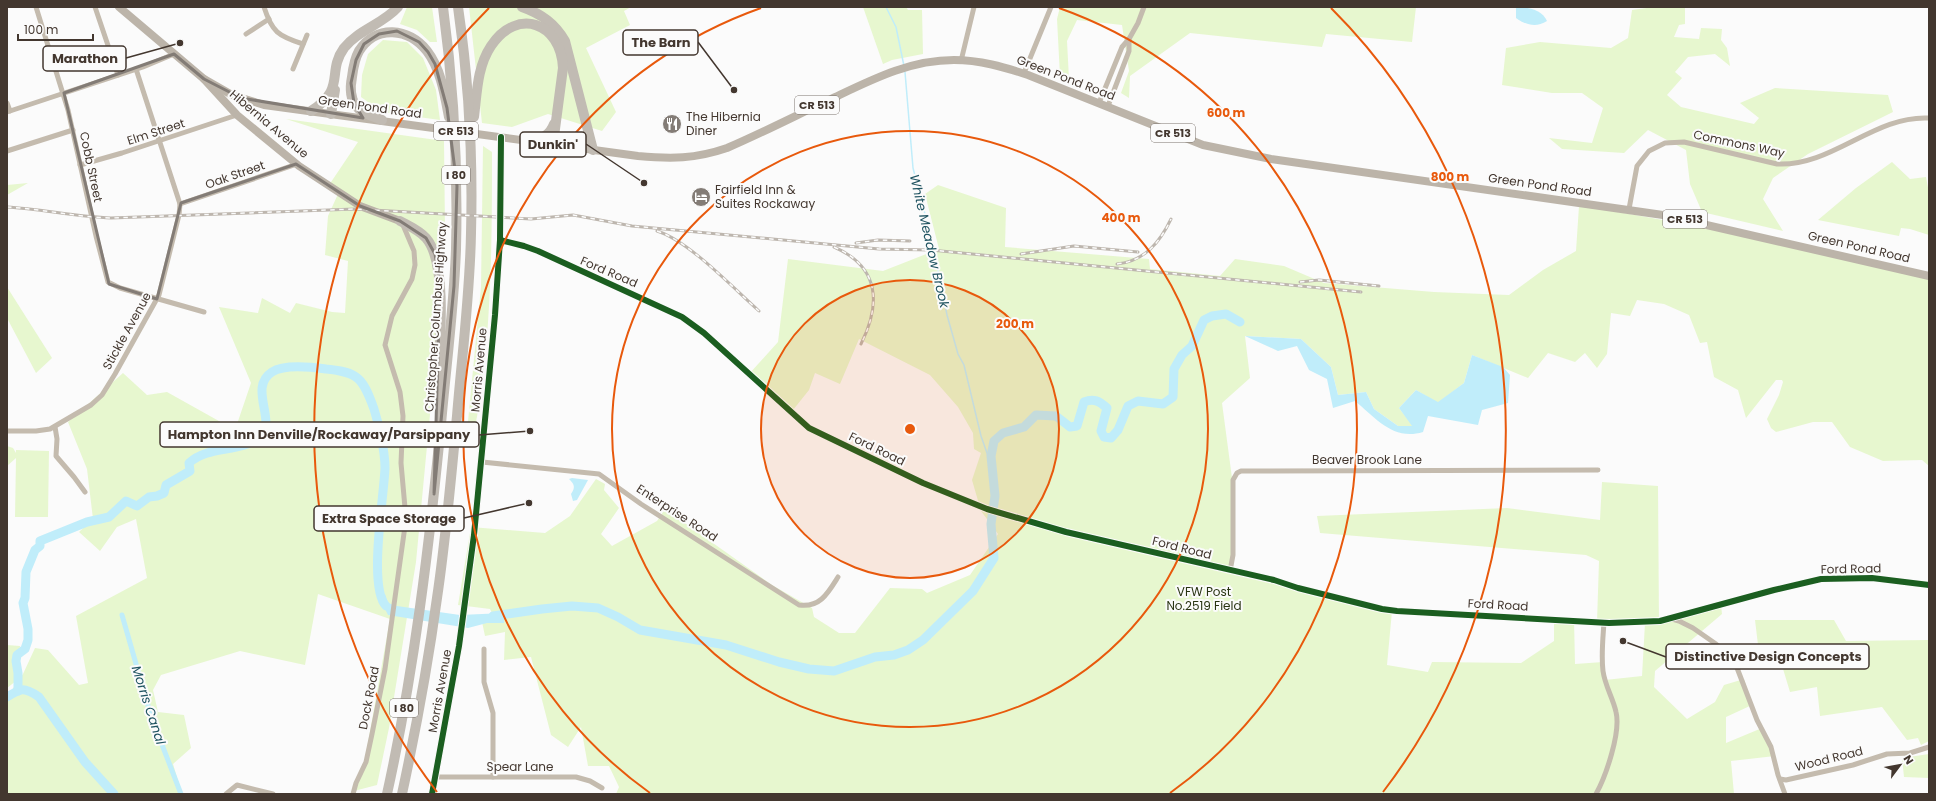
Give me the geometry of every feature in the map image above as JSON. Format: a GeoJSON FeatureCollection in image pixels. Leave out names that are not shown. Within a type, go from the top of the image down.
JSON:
{"type":"FeatureCollection","features":[{"type":"Feature","properties":{"kind":"highway"},"geometry":{"type":"LineString","coordinates":[[331,114],[334,82],[338,62],[345,47],[356,37],[398,7]]}},
{"type":"Feature","properties":{"kind":"highway"},"geometry":{"type":"LineString","coordinates":[[443,7],[451,111]]}},
{"type":"Feature","properties":{"kind":"highway"},"geometry":{"type":"LineString","coordinates":[[458,7],[472,106]]}},
{"type":"Feature","properties":{"kind":"highway"},"geometry":{"type":"LineString","coordinates":[[522,7],[548,19],[560,32],[565,41],[593,150]]}},
{"type":"Feature","properties":{"kind":"highway"},"geometry":{"type":"LineString","coordinates":[[472,106],[480,75],[490,47],[509,29],[518,25],[530,24],[540,26],[552,35],[562,52],[563,68],[553,144]]}},
{"type":"Feature","properties":{"kind":"highway"},"geometry":{"type":"LineString","coordinates":[[382,120],[360,111],[351,95],[351,83],[358,52],[371,38],[388,32],[397,32],[408,35],[419,42],[428,52],[437,70],[451,111]]}},
{"type":"Feature","properties":{"kind":"highway"},"geometry":{"type":"LineString","coordinates":[[311,111],[328,98],[334,82]]}},
{"type":"Feature","properties":{"kind":"highway","name":"I 80"},"geometry":{"type":"LineString","coordinates":[[402,794],[422,697],[432,636],[438,597],[451,480],[468,295],[471,233],[472,106]]}},
{"type":"Feature","properties":{"kind":"highway","name":"Christopher Columbus Highway"},"geometry":{"type":"LineString","coordinates":[[387,794],[407,694],[421,604],[434,494],[451,316],[456,236],[456,166],[451,111]]}},
{"type":"Feature","properties":{"kind":"highway"},"geometry":{"type":"LineString","coordinates":[[529,141],[544,138],[551,131],[556,116]]}},
{"type":"Feature","properties":{"kind":"highway"},"geometry":{"type":"LineString","coordinates":[[400,221],[417,230],[430,245],[435,254],[440,282],[434,494]]}},
{"type":"Feature","properties":{"kind":"main road","name":"Hibernia Avenue"},"geometry":{"type":"LineString","coordinates":[[119,7],[204,79],[237,115],[297,164],[360,206],[400,221]]}},
{"type":"Feature","properties":{"kind":"main road","name":"Green Pond Road"},"geometry":{"type":"LineString","coordinates":[[204,79],[218,88],[249,101],[331,114],[665,159],[690,158],[744,141],[871,80],[898,70],[916,65],[938,62],[961,61],[997,65],[1024,73],[1203,145],[1242,154],[1552,200],[1629,209],[1696,222],[1929,276]]}},
{"type":"Feature","properties":{"kind":"street","name":"Cobb Street"},"geometry":{"type":"LineString","coordinates":[[36,7],[64,93],[108,282],[120,288],[157,299]]}},
{"type":"Feature","properties":{"kind":"street"},"geometry":{"type":"LineString","coordinates":[[95,7],[118,75]]}},
{"type":"Feature","properties":{"kind":"street"},"geometry":{"type":"LineString","coordinates":[[264,7],[268,19],[278,34],[283,38],[303,44]]}},
{"type":"Feature","properties":{"kind":"street"},"geometry":{"type":"LineString","coordinates":[[961,61],[974,7]]}},
{"type":"Feature","properties":{"kind":"street"},"geometry":{"type":"LineString","coordinates":[[1024,73],[1051,7]]}},
{"type":"Feature","properties":{"kind":"street"},"geometry":{"type":"LineString","coordinates":[[1108,106],[1129,51],[1130,39],[1144,7]]}},
{"type":"Feature","properties":{"kind":"street"},"geometry":{"type":"LineString","coordinates":[[246,34],[268,19]]}},
{"type":"Feature","properties":{"kind":"street"},"geometry":{"type":"LineString","coordinates":[[294,69],[307,35]]}},
{"type":"Feature","properties":{"kind":"street"},"geometry":{"type":"LineString","coordinates":[[1099,103],[1122,47],[1130,39]]}},
{"type":"Feature","properties":{"kind":"street"},"geometry":{"type":"LineString","coordinates":[[7,102],[9,112],[136,69],[174,54]]}},
{"type":"Feature","properties":{"kind":"street","name":"Stickle Avenue"},"geometry":{"type":"LineString","coordinates":[[7,431],[42,431],[55,427],[91,405],[102,395],[157,299],[180,215],[180,204],[136,69]]}},
{"type":"Feature","properties":{"kind":"street","name":"Elm Street"},"geometry":{"type":"LineString","coordinates":[[80,165],[237,115]]}},
{"type":"Feature","properties":{"kind":"street","name":"Commons Way"},"geometry":{"type":"LineString","coordinates":[[1629,209],[1637,166],[1649,151],[1665,143],[1684,142],[1777,164],[1793,165],[1815,158],[1900,121],[1929,118]]}},
{"type":"Feature","properties":{"kind":"street"},"geometry":{"type":"LineString","coordinates":[[7,151],[73,130]]}},
{"type":"Feature","properties":{"kind":"street","name":"Morris Avenue"},"geometry":{"type":"LineString","coordinates":[[432,794],[462,628],[482,462],[500,240],[501,137]]}},
{"type":"Feature","properties":{"kind":"street","name":"Oak Street"},"geometry":{"type":"LineString","coordinates":[[180,204],[297,164]]}},
{"type":"Feature","properties":{"kind":"street","name":"Dock Road"},"geometry":{"type":"LineString","coordinates":[[353,794],[356,783],[366,762],[369,748],[392,618],[406,519],[401,463],[402,416],[400,392],[385,345],[392,316],[412,279],[415,265],[414,251],[409,236],[400,221]]}},
{"type":"Feature","properties":{"kind":"street","name":"Ford Road"},"geometry":{"type":"LineString","coordinates":[[500,240],[518,244],[538,252],[682,317],[704,334],[810,428],[923,483],[988,509],[1066,532],[1274,580],[1358,604],[1397,611],[1642,623],[1669,619],[1774,590],[1821,579],[1872,578],[1929,585]]}},
{"type":"Feature","properties":{"kind":"street"},"geometry":{"type":"LineString","coordinates":[[157,299],[204,312]]}},
{"type":"Feature","properties":{"kind":"street"},"geometry":{"type":"LineString","coordinates":[[55,427],[57,439],[56,456],[77,481],[84,492]]}},
{"type":"Feature","properties":{"kind":"street","name":"Enterprise Road"},"geometry":{"type":"LineString","coordinates":[[482,462],[599,474],[641,504],[799,605],[811,606],[819,602],[838,578]]}},
{"type":"Feature","properties":{"kind":"street","name":"Beaver Brook Lane"},"geometry":{"type":"LineString","coordinates":[[1230,571],[1233,555],[1233,480],[1237,473],[1241,470],[1598,470]]}},
{"type":"Feature","properties":{"kind":"street"},"geometry":{"type":"LineString","coordinates":[[1669,619],[1679,621],[1693,628],[1716,644],[1734,660],[1757,720],[1771,747],[1785,794]]}},
{"type":"Feature","properties":{"kind":"street"},"geometry":{"type":"LineString","coordinates":[[1596,794],[1615,736],[1617,720],[1616,712],[1606,686],[1603,671],[1604,622]]}},
{"type":"Feature","properties":{"kind":"street"},"geometry":{"type":"LineString","coordinates":[[484,649],[484,682],[493,713],[493,777]]}},
{"type":"Feature","properties":{"kind":"street","name":"Wood Road"},"geometry":{"type":"LineString","coordinates":[[1780,779],[1786,780],[1826,772],[1887,754],[1910,753],[1929,746]]}},
{"type":"Feature","properties":{"kind":"street","name":"Spear Lane"},"geometry":{"type":"LineString","coordinates":[[435,777],[576,777],[590,781],[602,788]]}},
{"type":"Feature","properties":{"kind":"street"},"geometry":{"type":"LineString","coordinates":[[226,794],[237,784],[273,794]]}},
{"type":"Feature","properties":{"kind":"highlighted area"},"geometry":{"type":"Polygon","coordinates":[[[397,31],[419,42],[428,52],[435,64],[447,108],[457,186],[454,286],[434,494],[440,282],[435,254],[426,238],[400,221],[360,206],[296,164],[181,203],[157,299],[109,284],[64,93],[174,54],[204,79],[241,98],[363,118],[354,103],[351,83],[356,60],[364,44],[379,34],[397,31]]]}},
{"type":"Feature","properties":{"kind":"green space"},"geometry":{"type":"Polygon","coordinates":[[[407,7],[432,7],[437,42],[430,42],[417,30],[400,24],[407,7]]]}},
{"type":"Feature","properties":{"kind":"green space"},"geometry":{"type":"Polygon","coordinates":[[[469,7],[631,7],[624,11],[630,25],[586,48],[616,112],[602,131],[548,114],[512,127],[482,123],[469,7]]]}},
{"type":"Feature","properties":{"kind":"green space"},"geometry":{"type":"Polygon","coordinates":[[[863,7],[906,7],[908,10],[922,10],[923,54],[892,60],[883,64],[863,7]]]}},
{"type":"Feature","properties":{"kind":"green space"},"geometry":{"type":"Polygon","coordinates":[[[1060,7],[1416,7],[1412,42],[1326,34],[1322,47],[1190,33],[1130,76],[1129,98],[1121,93],[1129,71],[1122,25],[1077,20],[1067,41],[1069,79],[1060,76],[1057,19],[1060,7]]]}},
{"type":"Feature","properties":{"kind":"green space"},"geometry":{"type":"Polygon","coordinates":[[[1654,7],[1685,7],[1685,24],[1679,25],[1674,37],[1699,39],[1701,28],[1722,29],[1721,40],[1727,48],[1730,66],[1715,54],[1688,57],[1675,72],[1682,78],[1667,95],[1681,107],[1754,124],[1759,118],[1740,103],[1775,88],[1888,95],[1893,112],[1808,154],[1773,178],[1763,199],[1783,231],[1702,212],[1690,184],[1686,150],[1648,130],[1624,153],[1562,149],[1549,138],[1592,143],[1603,108],[1582,93],[1552,93],[1502,85],[1506,48],[1540,42],[1611,48],[1628,38],[1632,10],[1654,7]]]}},
{"type":"Feature","properties":{"kind":"green space"},"geometry":{"type":"Polygon","coordinates":[[[383,40],[407,42],[423,58],[436,90],[440,120],[382,112],[361,97],[362,75],[368,54],[383,40]]]}},
{"type":"Feature","properties":{"kind":"green space"},"geometry":{"type":"Polygon","coordinates":[[[286,119],[444,141],[445,230],[442,288],[416,562],[389,728],[377,785],[354,791],[364,765],[390,619],[318,594],[305,665],[240,651],[161,675],[153,690],[158,712],[184,715],[191,748],[173,764],[182,794],[7,794],[7,697],[23,674],[35,648],[48,650],[79,685],[88,683],[76,616],[147,578],[136,519],[117,527],[100,551],[79,532],[93,519],[87,469],[68,422],[123,373],[147,395],[167,392],[235,430],[251,383],[219,307],[258,313],[262,298],[290,313],[296,303],[332,312],[345,313],[348,261],[325,255],[328,216],[338,194],[327,188],[358,142],[286,119]]]}},
{"type":"Feature","properties":{"kind":"green space"},"geometry":{"type":"Polygon","coordinates":[[[483,146],[492,152],[490,295],[484,367],[479,403],[473,438],[466,442],[481,287],[483,146]]]}},
{"type":"Feature","properties":{"kind":"green space"},"geometry":{"type":"Polygon","coordinates":[[[1892,162],[1910,179],[1926,177],[1929,193],[1929,235],[1910,229],[1901,228],[1899,236],[1818,220],[1856,188],[1892,162]]]}},
{"type":"Feature","properties":{"kind":"green space"},"geometry":{"type":"Polygon","coordinates":[[[28,183],[7,195],[7,185],[28,183]]]}},
{"type":"Feature","properties":{"kind":"green space","name":"VFW Post No.2519 Field"},"geometry":{"type":"Polygon","coordinates":[[[938,185],[1006,208],[1005,247],[1149,259],[1150,269],[1220,276],[1235,259],[1284,266],[1324,283],[1434,292],[1509,295],[1543,270],[1576,251],[1579,206],[1711,229],[1929,279],[1929,466],[1922,460],[1883,461],[1850,447],[1832,422],[1813,422],[1776,432],[1771,428],[1767,419],[1779,395],[1783,382],[1782,380],[1776,380],[1746,418],[1738,390],[1714,377],[1707,342],[1700,343],[1689,315],[1664,304],[1637,300],[1630,316],[1611,313],[1607,354],[1597,368],[1585,353],[1575,362],[1548,353],[1528,378],[1472,355],[1464,383],[1438,403],[1416,390],[1399,408],[1413,426],[1398,426],[1374,409],[1366,392],[1338,395],[1331,367],[1301,339],[1245,336],[1250,378],[1222,403],[1232,478],[1231,573],[1392,611],[1387,665],[1428,672],[1432,662],[1521,663],[1554,641],[1554,619],[1574,619],[1575,664],[1603,662],[1605,680],[1642,676],[1645,623],[1597,622],[1599,561],[1586,555],[1320,533],[1317,516],[1507,508],[1600,520],[1602,482],[1658,486],[1659,622],[1721,605],[1722,614],[1655,671],[1654,687],[1687,719],[1715,702],[1724,685],[1744,679],[1752,705],[1726,717],[1726,743],[1762,728],[1775,756],[1731,761],[1734,794],[616,794],[619,787],[609,766],[588,766],[581,727],[568,747],[551,735],[531,657],[504,660],[505,632],[485,636],[482,622],[495,619],[490,609],[458,605],[471,527],[545,533],[570,516],[596,479],[605,484],[604,490],[619,508],[601,534],[612,546],[657,521],[665,509],[772,585],[812,608],[814,617],[839,633],[855,633],[890,588],[922,589],[927,593],[970,575],[998,534],[981,511],[972,480],[981,453],[974,449],[973,433],[958,407],[930,375],[859,339],[840,384],[815,373],[809,390],[789,415],[749,374],[778,342],[788,259],[883,271],[939,249],[925,194],[938,185]]]}},
{"type":"Feature","properties":{"kind":"green space"},"geometry":{"type":"Polygon","coordinates":[[[7,287],[52,358],[36,373],[7,318],[7,287]]]}},
{"type":"Feature","properties":{"kind":"green space"},"geometry":{"type":"Polygon","coordinates":[[[7,446],[13,448],[16,453],[16,450],[49,451],[48,517],[15,517],[16,458],[7,466],[7,446]]]}},
{"type":"Feature","properties":{"kind":"green space"},"geometry":{"type":"Polygon","coordinates":[[[1755,620],[1834,620],[1846,641],[1929,640],[1929,741],[1921,745],[1918,738],[1907,740],[1882,707],[1820,716],[1817,687],[1790,692],[1777,649],[1758,645],[1755,620]]]}},
{"type":"Feature","properties":{"kind":"green space"},"geometry":{"type":"Polygon","coordinates":[[[7,645],[20,646],[16,681],[7,688],[7,645]]]}},
{"type":"Feature","properties":{"kind":"green space"},"geometry":{"type":"Polygon","coordinates":[[[1929,754],[1929,778],[1904,777],[1902,758],[1929,754]]]}},
{"type":"Feature","properties":{"kind":"water"},"geometry":{"type":"Polygon","coordinates":[[[1516,7],[1529,8],[1538,11],[1547,21],[1535,25],[1524,22],[1516,18],[1516,7]]]}},
{"type":"Feature","properties":{"kind":"water"},"geometry":{"type":"Polygon","coordinates":[[[1245,336],[1301,339],[1331,367],[1338,395],[1366,392],[1374,409],[1398,426],[1412,426],[1399,408],[1416,390],[1438,402],[1464,383],[1472,355],[1503,367],[1510,375],[1508,403],[1482,410],[1478,425],[1428,416],[1423,432],[1412,434],[1394,431],[1378,421],[1355,401],[1333,408],[1327,379],[1309,370],[1297,346],[1278,351],[1245,336]]]}},
{"type":"Feature","properties":{"kind":"water"},"geometry":{"type":"Polygon","coordinates":[[[569,479],[588,480],[577,500],[573,501],[571,494],[574,486],[569,479]]]}},
{"type":"Feature","properties":{"kind":"water"},"geometry":{"type":"Polygon","coordinates":[[[385,594],[388,603],[397,606],[460,615],[504,613],[504,623],[487,623],[468,628],[388,615],[379,597],[385,594]]]}},
{"type":"Feature","properties":{"kind":"waterway","name":"White Meadow Brook"},"geometry":{"type":"LineString","coordinates":[[886,7],[896,27],[904,66]]}},
{"type":"Feature","properties":{"kind":"waterway","name":"White Meadow Brook"},"geometry":{"type":"LineString","coordinates":[[905,72],[913,168],[933,245],[947,315],[958,354],[964,365],[981,436],[994,473]]}},
{"type":"Feature","properties":{"kind":"waterway"},"geometry":{"type":"LineString","coordinates":[[493,616],[572,606],[598,608],[618,617],[640,630],[726,645],[779,662],[809,669],[834,671],[875,657],[894,655],[908,650],[923,640],[973,591],[994,558],[991,524],[995,496],[991,456],[994,441],[1003,433],[1024,427],[1036,415],[1056,416],[1070,427],[1077,426],[1084,402],[1091,400],[1099,402],[1107,408],[1101,431],[1104,437],[1111,438],[1118,430],[1128,406],[1138,401],[1163,404],[1173,397],[1174,369],[1182,355],[1192,346],[1204,320],[1212,316],[1226,314],[1240,322]]}},
{"type":"Feature","properties":{"kind":"waterway"},"geometry":{"type":"LineString","coordinates":[[18,691],[17,655],[25,649],[28,640],[28,629],[23,603],[25,598],[26,572],[35,550],[40,546],[40,541],[87,522],[109,517],[126,501],[137,506],[149,497],[164,493],[166,485],[190,471],[189,463],[197,457],[214,451],[242,446],[259,438],[264,432],[266,424],[262,387],[265,379],[277,369],[306,367],[337,370],[358,378],[366,390],[374,409],[380,430],[385,461],[378,541],[378,580],[381,596],[386,606]]}},
{"type":"Feature","properties":{"kind":"waterway","name":"Morris Canal"},"geometry":{"type":"LineString","coordinates":[[122,615],[151,716],[181,794]]}},
{"type":"Feature","properties":{"kind":"waterway"},"geometry":{"type":"LineString","coordinates":[[7,697],[19,690],[26,690],[39,697],[85,762],[114,794]]}},
{"type":"Feature","properties":{"kind":"railway"},"geometry":{"type":"LineString","coordinates":[[7,207],[111,218],[355,209],[531,219],[573,215],[632,226],[879,249],[931,250],[1361,292]]}},
{"type":"Feature","properties":{"kind":"railway"},"geometry":{"type":"LineString","coordinates":[[1117,264],[1136,259],[1143,255],[1156,243],[1171,219]]}},
{"type":"Feature","properties":{"kind":"railway"},"geometry":{"type":"LineString","coordinates":[[657,231],[670,236],[683,244],[724,278],[759,311]]}},
{"type":"Feature","properties":{"kind":"railway"},"geometry":{"type":"LineString","coordinates":[[856,243],[878,240],[910,241]]}},
{"type":"Feature","properties":{"kind":"railway"},"geometry":{"type":"LineString","coordinates":[[1021,254],[1074,246],[1138,252]]}},
{"type":"Feature","properties":{"kind":"railway"},"geometry":{"type":"LineString","coordinates":[[834,247],[849,255],[860,265],[868,276],[872,288],[872,315],[861,344]]}},
{"type":"Feature","properties":{"kind":"railway"},"geometry":{"type":"LineString","coordinates":[[1300,282],[1319,280],[1379,286]]}},
{"type":"Feature","properties":{"kind":"cycle path"},"geometry":{"type":"LineString","coordinates":[[432,794],[459,646],[474,535],[495,315],[500,240],[501,137]]}},
{"type":"Feature","properties":{"kind":"cycle path"},"geometry":{"type":"LineString","coordinates":[[500,240],[538,251],[682,317],[704,333],[809,428],[923,483],[987,509],[1066,532],[1274,580],[1298,588],[1382,609],[1609,623],[1660,621],[1774,590],[1821,579],[1872,578],[1929,585]]}},
{"type":"Feature","properties":{"kind":"place","name":"Marathon"},"geometry":{"type":"Point","coordinates":[180,43]}},
{"type":"Feature","properties":{"kind":"place","name":"The Barn"},"geometry":{"type":"Point","coordinates":[734,90]}},
{"type":"Feature","properties":{"kind":"place","name":"The Hibernia Diner"},"geometry":{"type":"Point","coordinates":[672,124]}},
{"type":"Feature","properties":{"kind":"place","name":"Dunkin'"},"geometry":{"type":"Point","coordinates":[644,183]}},
{"type":"Feature","properties":{"kind":"place","name":"Fairfield Inn & Suites Rockaway"},"geometry":{"type":"Point","coordinates":[701,197]}},
{"type":"Feature","properties":{"kind":"place","name":"Hampton Inn Denville/Rockaway/Parsippany"},"geometry":{"type":"Point","coordinates":[530,431]}},
{"type":"Feature","properties":{"kind":"place","name":"Extra Space Storage"},"geometry":{"type":"Point","coordinates":[529,503]}},
{"type":"Feature","properties":{"kind":"place","name":"Distinctive Design Concepts"},"geometry":{"type":"Point","coordinates":[1623,641]}}]}
